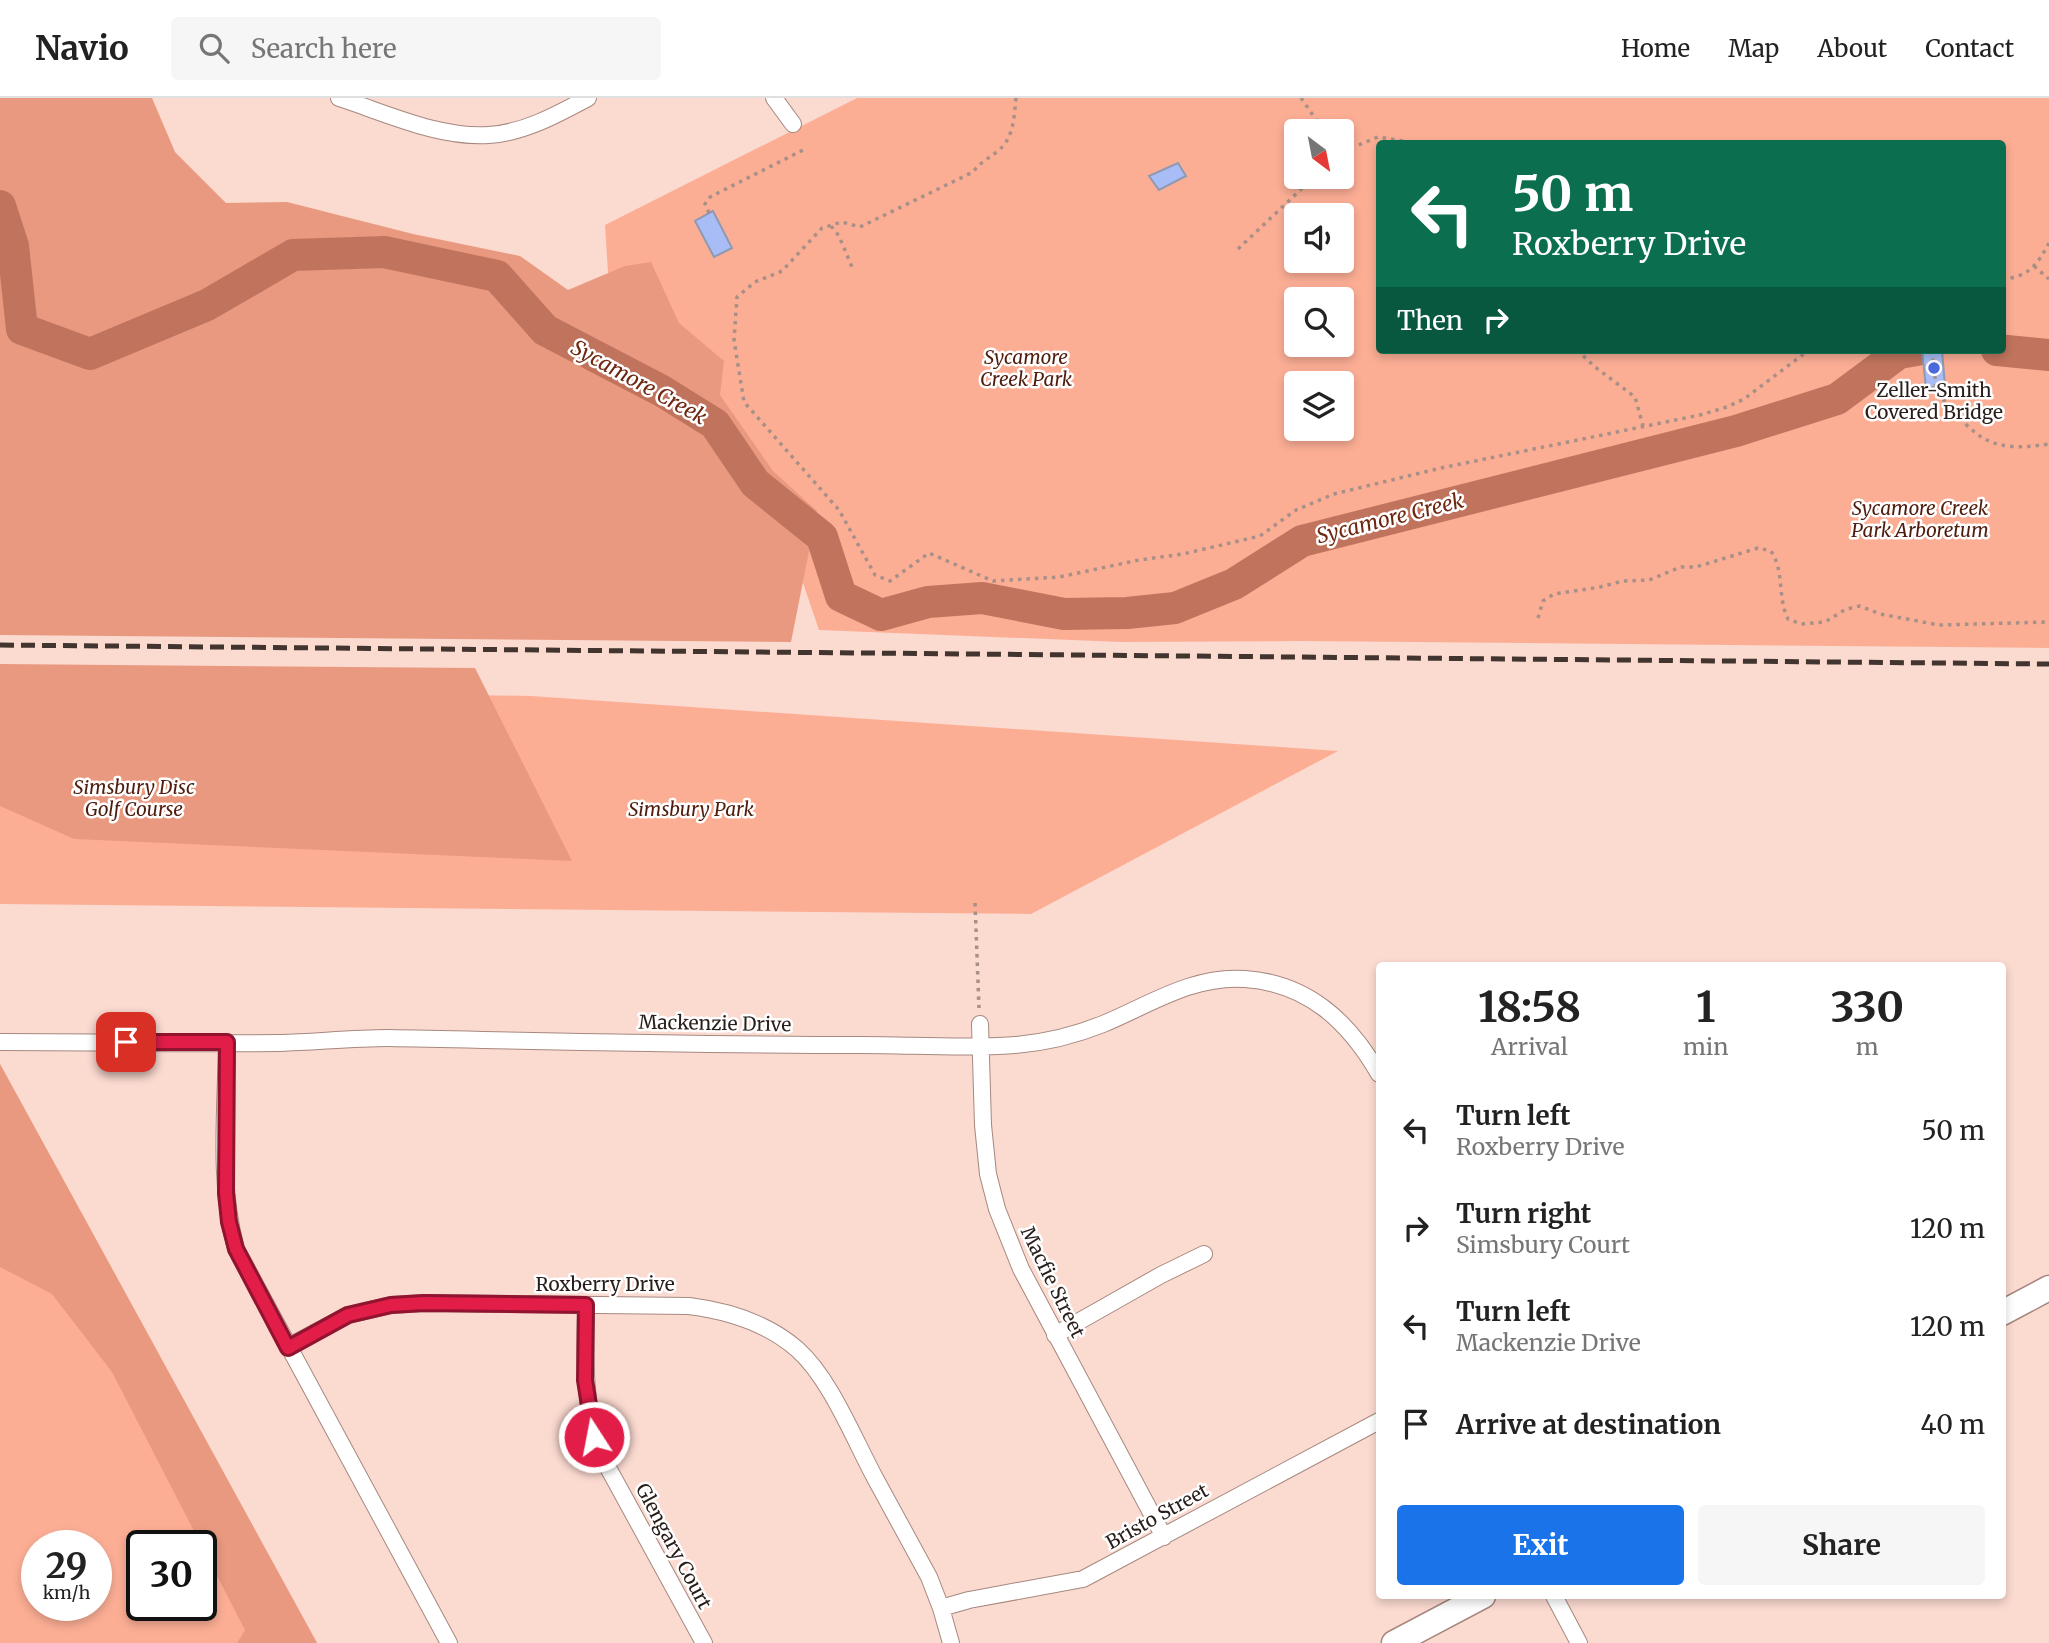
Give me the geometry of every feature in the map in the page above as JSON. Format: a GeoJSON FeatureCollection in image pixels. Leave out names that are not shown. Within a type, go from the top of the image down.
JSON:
{"type":"FeatureCollection","features":[{"type":"Feature","properties":{"kind":"main road"},"geometry":{"type":"LineString","coordinates":[[2006,1311],[2049,1288]]}},
{"type":"Feature","properties":{"kind":"main road"},"geometry":{"type":"LineString","coordinates":[[1394,1643],[1477,1599]]}},
{"type":"Feature","properties":{"kind":"street"},"geometry":{"type":"LineString","coordinates":[[339,98],[437,130],[489,135],[514,131],[539,122],[588,98]]}},
{"type":"Feature","properties":{"kind":"street"},"geometry":{"type":"LineString","coordinates":[[774,98],[793,124]]}},
{"type":"Feature","properties":{"kind":"street","name":"Mackenzie Drive"},"geometry":{"type":"LineString","coordinates":[[0,1042],[227,1042],[383,1038],[718,1045],[1026,1044],[1058,1038],[1100,1025],[1195,984],[1220,979],[1246,979],[1295,991],[1334,1015],[1350,1030],[1376,1069]]}},
{"type":"Feature","properties":{"kind":"street","name":"Macfie Street"},"geometry":{"type":"LineString","coordinates":[[980,1024],[983,1125],[988,1174],[997,1209],[1021,1269],[1164,1537]]}},
{"type":"Feature","properties":{"kind":"street"},"geometry":{"type":"LineString","coordinates":[[227,1042],[226,1193],[229,1222],[241,1259],[449,1643]]}},
{"type":"Feature","properties":{"kind":"street"},"geometry":{"type":"LineString","coordinates":[[1055,1335],[1204,1254]]}},
{"type":"Feature","properties":{"kind":"street","name":"Roxberry Drive"},"geometry":{"type":"LineString","coordinates":[[288,1348],[348,1315],[391,1305],[424,1303],[656,1304],[706,1308],[756,1322],[799,1351],[829,1391],[929,1577],[942,1608],[951,1643]]}},
{"type":"Feature","properties":{"kind":"street","name":"Glengary Court"},"geometry":{"type":"LineString","coordinates":[[586,1305],[585,1380],[594,1437],[704,1643]]}},
{"type":"Feature","properties":{"kind":"street","name":"Bristo Street"},"geometry":{"type":"LineString","coordinates":[[942,1608],[969,1600],[1083,1578],[1376,1422]]}},
{"type":"Feature","properties":{"kind":"street"},"geometry":{"type":"LineString","coordinates":[[1556,1599],[1579,1643]]}},
{"type":"Feature","properties":{"kind":"path"},"geometry":{"type":"LineString","coordinates":[[1016,98],[1011,135],[1001,148],[973,172],[860,227],[842,222],[822,228],[782,271],[755,282],[737,297],[734,340],[744,402],[839,510],[875,575],[890,580],[929,553],[993,581],[1059,578],[1261,536],[1296,510],[1334,494],[1441,468],[1727,407],[1744,399],[1804,354]]}},
{"type":"Feature","properties":{"kind":"path"},"geometry":{"type":"LineString","coordinates":[[1301,98],[1316,119]]}},
{"type":"Feature","properties":{"kind":"path"},"geometry":{"type":"LineString","coordinates":[[1354,146],[1378,137],[1397,140]]}},
{"type":"Feature","properties":{"kind":"path"},"geometry":{"type":"LineString","coordinates":[[709,213],[705,204],[710,197],[806,149]]}},
{"type":"Feature","properties":{"kind":"path"},"geometry":{"type":"LineString","coordinates":[[1238,249],[1301,189]]}},
{"type":"Feature","properties":{"kind":"path"},"geometry":{"type":"LineString","coordinates":[[831,226],[839,236],[852,267]]}},
{"type":"Feature","properties":{"kind":"path"},"geometry":{"type":"LineString","coordinates":[[2006,279],[2020,277],[2034,266],[2049,243]]}},
{"type":"Feature","properties":{"kind":"path"},"geometry":{"type":"LineString","coordinates":[[2034,266],[2049,279]]}},
{"type":"Feature","properties":{"kind":"path"},"geometry":{"type":"LineString","coordinates":[[1581,354],[1635,397],[1643,426]]}},
{"type":"Feature","properties":{"kind":"path"},"geometry":{"type":"LineString","coordinates":[[1932,354],[1936,387],[1940,396],[1985,441],[2020,448],[2049,444]]}},
{"type":"Feature","properties":{"kind":"path"},"geometry":{"type":"LineString","coordinates":[[1538,618],[1543,601],[1554,594],[1623,581],[1649,580],[1681,567],[1696,567],[1758,548],[1771,551],[1779,563],[1782,606],[1788,619],[1801,624],[1825,622],[1846,609],[1860,606],[1880,614],[1939,625],[2049,622]]}},
{"type":"Feature","properties":{"kind":"path"},"geometry":{"type":"LineString","coordinates":[[975,903],[980,1024]]}},
{"type":"Feature","properties":{"kind":"green space"},"geometry":{"type":"Polygon","coordinates":[[[0,98],[152,98],[175,152],[226,203],[287,202],[413,234],[520,256],[568,290],[625,266],[651,262],[679,323],[724,361],[720,395],[773,471],[817,511],[791,642],[0,635],[0,98]]]}},
{"type":"Feature","properties":{"kind":"green space","name":"Sycamore Creek Park"},"geometry":{"type":"Polygon","coordinates":[[[857,98],[2049,98],[2049,648],[1301,641],[1122,642],[819,630],[787,536],[616,399],[605,225],[857,98]]]}},
{"type":"Feature","properties":{"kind":"green space","name":"Simsbury Disc Golf Course"},"geometry":{"type":"Polygon","coordinates":[[[0,664],[475,668],[572,861],[74,839],[0,806],[0,664]]]}},
{"type":"Feature","properties":{"kind":"green space","name":"Simsbury Park"},"geometry":{"type":"Polygon","coordinates":[[[0,687],[531,696],[1338,751],[1031,914],[0,904],[0,687]]]}},
{"type":"Feature","properties":{"kind":"green space"},"geometry":{"type":"Polygon","coordinates":[[[0,1064],[317,1643],[0,1643],[0,1064]]]}},
{"type":"Feature","properties":{"kind":"green space"},"geometry":{"type":"Polygon","coordinates":[[[0,1064],[317,1643],[237,1643],[245,1630],[217,1576],[217,1530],[193,1530],[112,1372],[52,1294],[0,1267],[0,1064]]]}},
{"type":"Feature","properties":{"kind":"building"},"geometry":{"type":"Polygon","coordinates":[[[1178,163],[1186,176],[1159,190],[1149,176],[1178,163]]]}},
{"type":"Feature","properties":{"kind":"building"},"geometry":{"type":"Polygon","coordinates":[[[713,211],[732,248],[714,257],[695,221],[713,211]]]}},
{"type":"Feature","properties":{"kind":"building","name":"Zeller-Smith Covered Bridge"},"geometry":{"type":"Polygon","coordinates":[[[1922,354],[1942,354],[1945,386],[1926,388],[1922,354]]]}},
{"type":"Feature","properties":{"kind":"waterway","name":"Sycamore Creek"},"geometry":{"type":"LineString","coordinates":[[0,206],[13,246],[22,329],[90,354],[207,305],[293,255],[384,252],[497,276],[545,330],[662,391],[715,424],[755,483],[822,537],[841,596],[881,615],[928,602],[982,598],[1064,614],[1127,613],[1175,608],[1234,584],[1302,541],[1736,431],[1837,399],[1898,354]]}},
{"type":"Feature","properties":{"kind":"waterway","name":"Sycamore Creek"},"geometry":{"type":"LineString","coordinates":[[2006,351],[2049,355]]}},
{"type":"Feature","properties":{"kind":"railway"},"geometry":{"type":"LineString","coordinates":[[0,645],[2049,664]]}},
{"type":"Feature","properties":{"kind":"place","name":"Zeller-Smith Covered Bridge"},"geometry":{"type":"Point","coordinates":[1934,368]}},
{"type":"Feature","properties":{"kind":"route"},"geometry":{"type":"LineString","coordinates":[[126,1042],[227,1042],[226,1193],[229,1222],[236,1249],[288,1348],[348,1315],[391,1305],[586,1305],[585,1380],[594,1437]]}},
{"type":"Feature","properties":{"kind":"park label","name":"Sycamore Creek Park Arboretum"},"geometry":{"type":"Point","coordinates":[1920,519]}}]}
